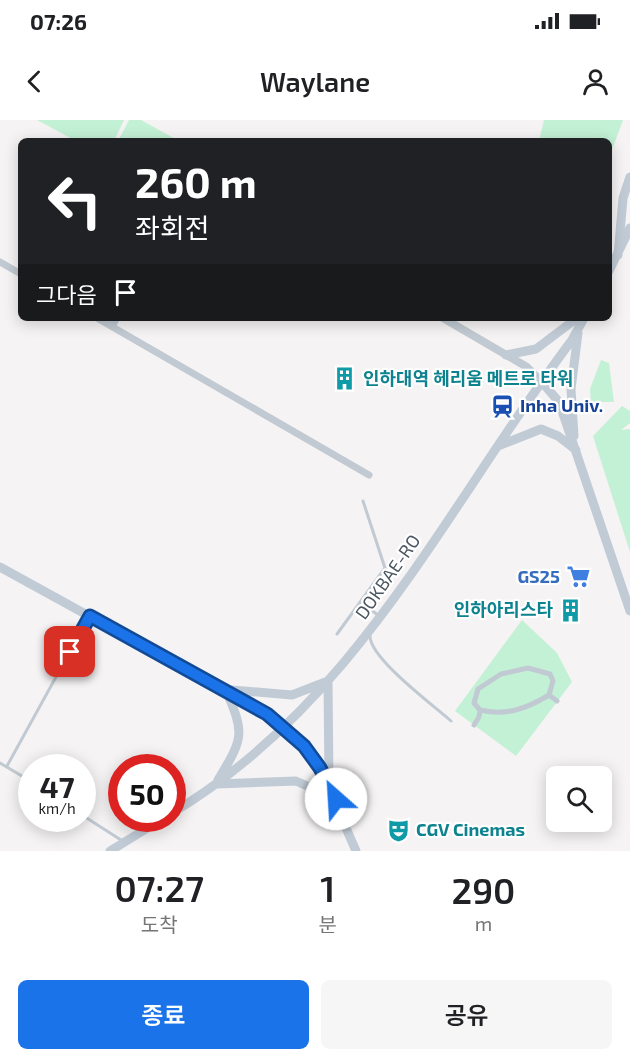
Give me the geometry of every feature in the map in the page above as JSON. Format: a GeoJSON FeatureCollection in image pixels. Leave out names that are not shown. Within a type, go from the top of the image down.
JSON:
{"type":"FeatureCollection","features":[{"type":"Feature","properties":{"kind":"main road"},"geometry":{"type":"LineString","coordinates":[[618,255],[623,198],[630,177]]}},
{"type":"Feature","properties":{"kind":"main road"},"geometry":{"type":"LineString","coordinates":[[612,266],[630,228]]}},
{"type":"Feature","properties":{"kind":"main road"},"geometry":{"type":"LineString","coordinates":[[506,355],[536,349],[573,321]]}},
{"type":"Feature","properties":{"kind":"main road","name":"DOKBAE-RO"},"geometry":{"type":"LineString","coordinates":[[186,804],[249,761],[285,729],[350,659],[582,321]]}},
{"type":"Feature","properties":{"kind":"main road"},"geometry":{"type":"LineString","coordinates":[[576,450],[572,389],[578,330]]}},
{"type":"Feature","properties":{"kind":"main road"},"geometry":{"type":"LineString","coordinates":[[541,381],[559,402],[630,611]]}},
{"type":"Feature","properties":{"kind":"main road"},"geometry":{"type":"LineString","coordinates":[[498,446],[542,429],[558,436],[576,450]]}},
{"type":"Feature","properties":{"kind":"main road"},"geometry":{"type":"LineString","coordinates":[[0,567],[225,688],[285,729],[304,746],[329,784],[356,851]]}},
{"type":"Feature","properties":{"kind":"main road"},"geometry":{"type":"LineString","coordinates":[[225,688],[264,695],[292,695],[328,681],[329,784]]}},
{"type":"Feature","properties":{"kind":"main road"},"geometry":{"type":"LineString","coordinates":[[215,784],[233,756],[240,722],[225,688]]}},
{"type":"Feature","properties":{"kind":"main road"},"geometry":{"type":"LineString","coordinates":[[215,784],[296,781],[336,799]]}},
{"type":"Feature","properties":{"kind":"main road"},"geometry":{"type":"LineString","coordinates":[[110,851],[141,832]]}},
{"type":"Feature","properties":{"kind":"street"},"geometry":{"type":"LineString","coordinates":[[0,262],[18,272]]}},
{"type":"Feature","properties":{"kind":"street"},"geometry":{"type":"LineString","coordinates":[[448,321],[526,367],[541,381]]}},
{"type":"Feature","properties":{"kind":"street"},"geometry":{"type":"LineString","coordinates":[[114,322],[369,475]]}},
{"type":"Feature","properties":{"kind":"street"},"geometry":{"type":"LineString","coordinates":[[528,668],[550,674],[553,681],[549,695],[514,712],[503,714],[480,710],[474,703],[478,689],[501,674],[517,669],[528,668]]}},
{"type":"Feature","properties":{"kind":"street"},"geometry":{"type":"LineString","coordinates":[[549,695],[557,701]]}},
{"type":"Feature","properties":{"kind":"street"},"geometry":{"type":"LineString","coordinates":[[474,724],[479,717],[480,710]]}},
{"type":"Feature","properties":{"kind":"lane"},"geometry":{"type":"LineString","coordinates":[[337,634],[385,568],[363,501]]}},
{"type":"Feature","properties":{"kind":"lane"},"geometry":{"type":"LineString","coordinates":[[361,602],[380,617]]}},
{"type":"Feature","properties":{"kind":"lane"},"geometry":{"type":"LineString","coordinates":[[6,766],[90,616]]}},
{"type":"Feature","properties":{"kind":"lane"},"geometry":{"type":"LineString","coordinates":[[370,631],[370,640],[377,655],[451,721]]}},
{"type":"Feature","properties":{"kind":"lane"},"geometry":{"type":"LineString","coordinates":[[0,763],[18,773]]}},
{"type":"Feature","properties":{"kind":"lane"},"geometry":{"type":"LineString","coordinates":[[96,824],[124,842]]}},
{"type":"Feature","properties":{"kind":"green space"},"geometry":{"type":"Polygon","coordinates":[[[37,120],[124,120],[115,138],[70,138],[37,120]]]}},
{"type":"Feature","properties":{"kind":"green space"},"geometry":{"type":"Polygon","coordinates":[[[129,120],[141,120],[174,138],[120,138],[129,120]]]}},
{"type":"Feature","properties":{"kind":"green space"},"geometry":{"type":"Polygon","coordinates":[[[544,120],[623,120],[612,150],[612,138],[540,138],[544,120]]]}},
{"type":"Feature","properties":{"kind":"green space"},"geometry":{"type":"Polygon","coordinates":[[[601,360],[609,363],[614,402],[591,402],[590,389],[601,360]]]}},
{"type":"Feature","properties":{"kind":"green space"},"geometry":{"type":"Polygon","coordinates":[[[622,406],[630,411],[630,423],[621,430],[630,429],[630,552],[593,436],[622,406]]]}},
{"type":"Feature","properties":{"kind":"green space"},"geometry":{"type":"Polygon","coordinates":[[[522,620],[557,653],[572,682],[516,756],[455,711],[522,620]]]}},
{"type":"Feature","properties":{"kind":"place","name":"인하대역 헤리움 메트로 타워"},"geometry":{"type":"Point","coordinates":[345,379]}},
{"type":"Feature","properties":{"kind":"place","name":"Inha Univ."},"geometry":{"type":"Point","coordinates":[502,406]}},
{"type":"Feature","properties":{"kind":"place","name":"GS25"},"geometry":{"type":"Point","coordinates":[578,577]}},
{"type":"Feature","properties":{"kind":"place","name":"인하아리스타"},"geometry":{"type":"Point","coordinates":[571,610]}},
{"type":"Feature","properties":{"kind":"place","name":"CGV Cinemas"},"geometry":{"type":"Point","coordinates":[398,830]}},
{"type":"Feature","properties":{"kind":"route"},"geometry":{"type":"LineString","coordinates":[[70,652],[90,616],[246,700],[267,714],[304,746],[320,768],[336,799]]}}]}
